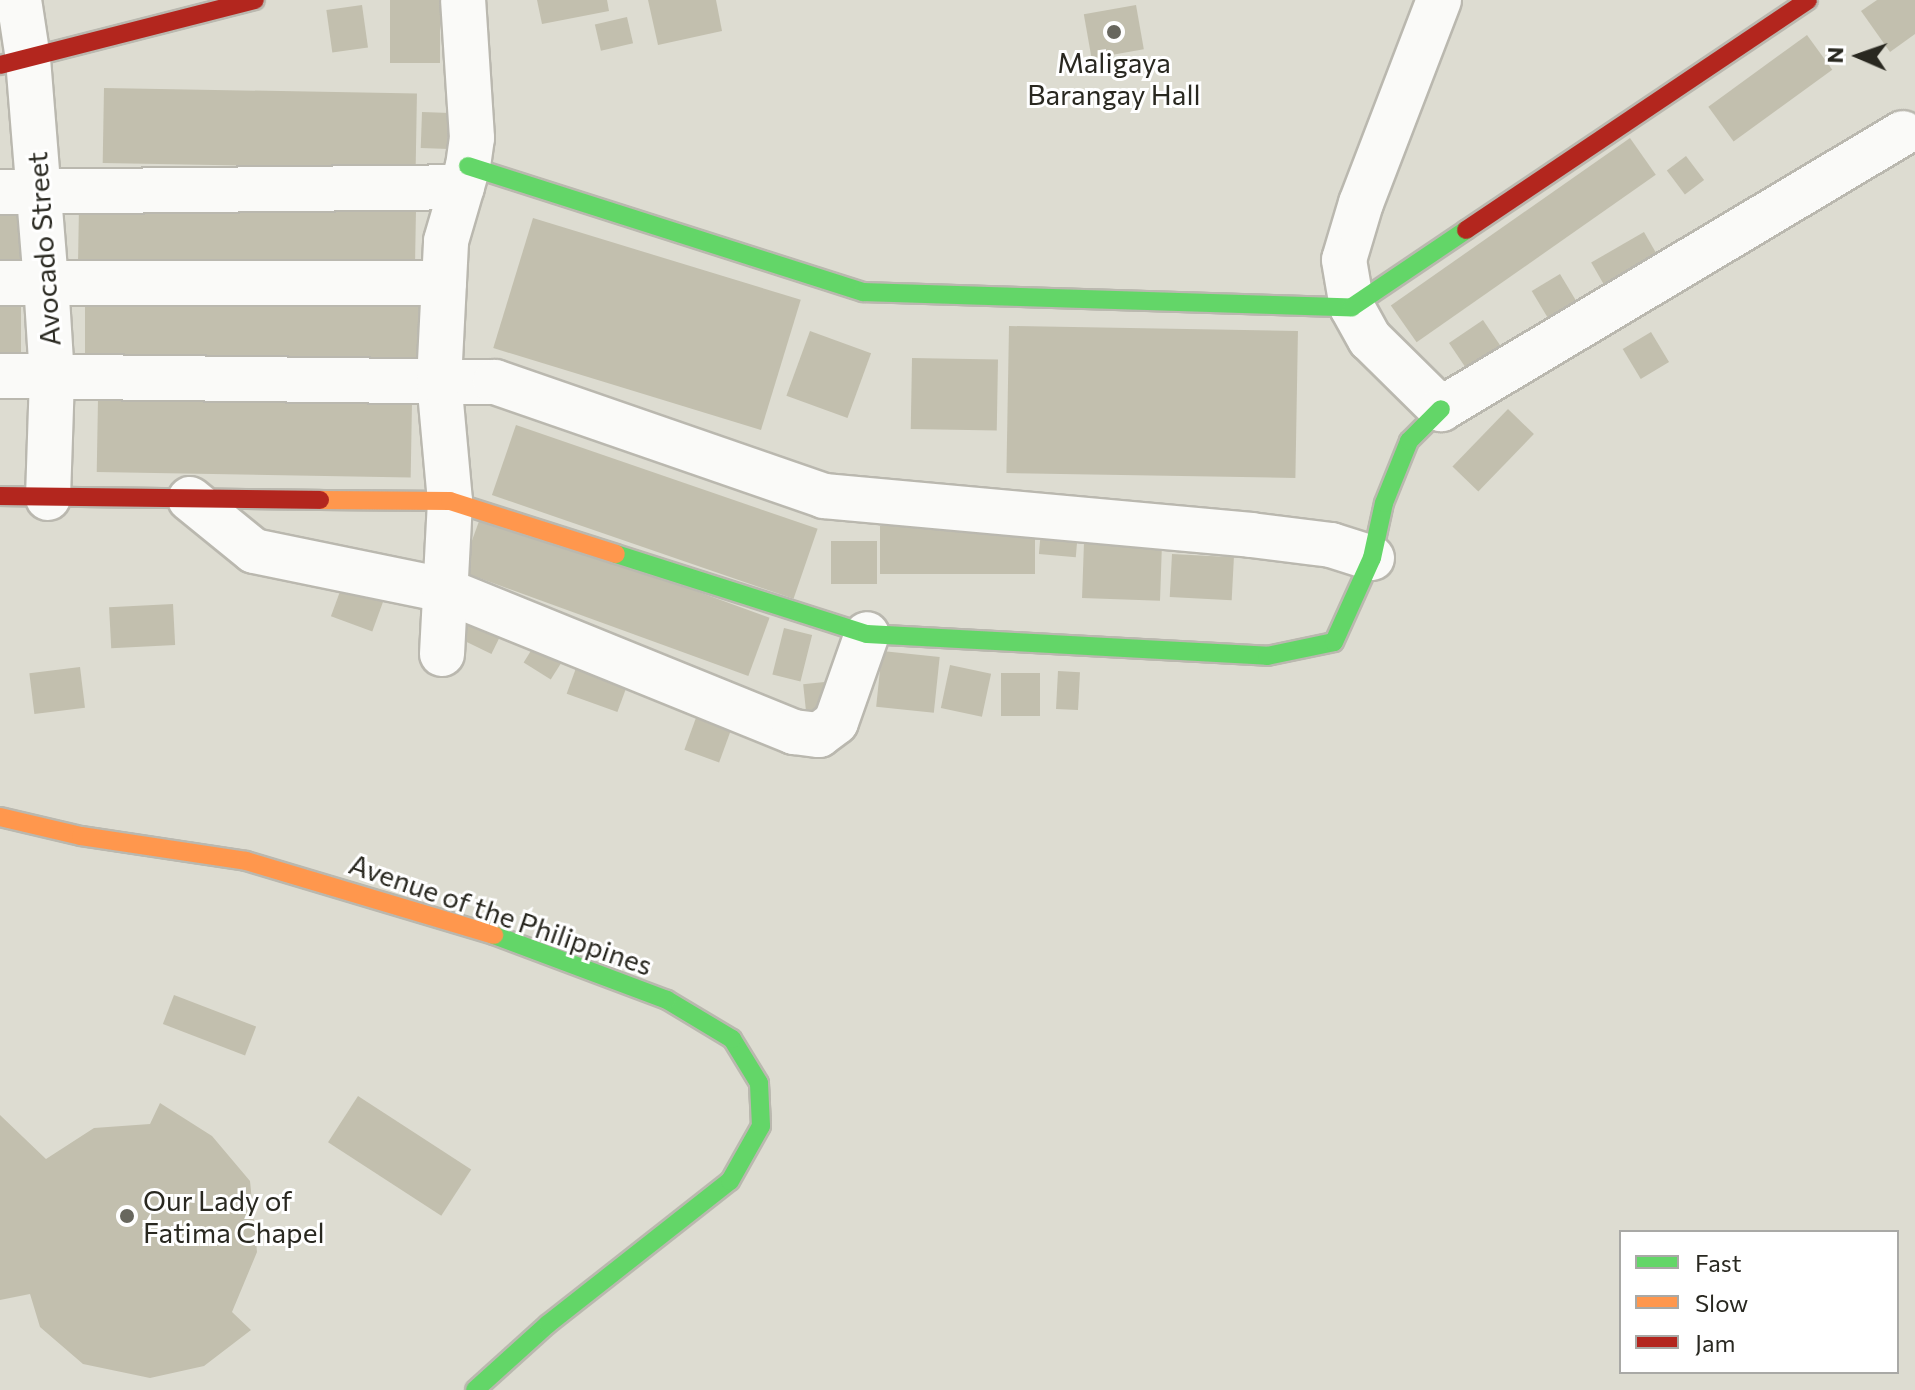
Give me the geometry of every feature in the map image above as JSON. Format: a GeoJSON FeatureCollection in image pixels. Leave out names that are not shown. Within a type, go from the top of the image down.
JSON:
{"type":"FeatureCollection","features":[{"type":"Feature","properties":{"kind":"street","name":"Avocado Street"},"geometry":{"type":"LineString","coordinates":[[19,0],[14,62],[19,191],[46,282],[52,377],[48,498]]}},
{"type":"Feature","properties":{"kind":"street"},"geometry":{"type":"LineString","coordinates":[[14,62],[255,0]]}},
{"type":"Feature","properties":{"kind":"street"},"geometry":{"type":"LineString","coordinates":[[442,654],[450,501],[439,381],[446,241],[465,177],[470,73],[463,0]]}},
{"type":"Feature","properties":{"kind":"street"},"geometry":{"type":"LineString","coordinates":[[1439,0],[1361,203],[1344,260],[1352,307],[1370,339],[1441,409]]}},
{"type":"Feature","properties":{"kind":"street"},"geometry":{"type":"LineString","coordinates":[[19,191],[465,177],[863,292],[1352,307],[1808,0]]}},
{"type":"Feature","properties":{"kind":"street"},"geometry":{"type":"LineString","coordinates":[[0,496],[450,501],[867,634],[1267,656],[1334,642],[1372,558],[1384,503],[1409,441],[1441,409],[1903,133]]}},
{"type":"Feature","properties":{"kind":"street"},"geometry":{"type":"LineString","coordinates":[[0,283],[444,283]]}},
{"type":"Feature","properties":{"kind":"street"},"geometry":{"type":"LineString","coordinates":[[0,376],[495,382],[824,496],[1251,535],[1331,545],[1372,558]]}},
{"type":"Feature","properties":{"kind":"street"},"geometry":{"type":"LineString","coordinates":[[190,499],[254,551],[444,590],[794,732],[819,735],[836,722],[867,634]]}},
{"type":"Feature","properties":{"kind":"street","name":"Avenue of the Philippines"},"geometry":{"type":"LineString","coordinates":[[0,817],[81,836],[246,861],[440,917],[581,965],[667,1000],[732,1039],[759,1083],[761,1126],[730,1181],[548,1324],[475,1390]]}},
{"type":"Feature","properties":{"kind":"building"},"geometry":{"type":"Polygon","coordinates":[[[390,0],[440,0],[440,63],[390,63],[390,0]]]}},
{"type":"Feature","properties":{"kind":"building"},"geometry":{"type":"Polygon","coordinates":[[[537,0],[607,0],[609,11],[542,24],[537,0]]]}},
{"type":"Feature","properties":{"kind":"building"},"geometry":{"type":"Polygon","coordinates":[[[648,0],[716,0],[722,31],[658,45],[648,0]]]}},
{"type":"Feature","properties":{"kind":"building"},"geometry":{"type":"Polygon","coordinates":[[[1877,0],[1915,0],[1915,34],[1890,52],[1861,11],[1877,0]]]}},
{"type":"Feature","properties":{"kind":"building"},"geometry":{"type":"Polygon","coordinates":[[[362,5],[368,48],[332,53],[326,10],[362,5]]]}},
{"type":"Feature","properties":{"kind":"building","name":"Maligaya Barangay Hall"},"geometry":{"type":"Polygon","coordinates":[[[1136,5],[1144,49],[1092,59],[1084,14],[1136,5]]]}},
{"type":"Feature","properties":{"kind":"building"},"geometry":{"type":"Polygon","coordinates":[[[627,17],[633,43],[601,51],[595,24],[627,17]]]}},
{"type":"Feature","properties":{"kind":"building"},"geometry":{"type":"Polygon","coordinates":[[[1807,35],[1832,70],[1734,141],[1708,107],[1807,35]]]}},
{"type":"Feature","properties":{"kind":"building"},"geometry":{"type":"Polygon","coordinates":[[[104,88],[417,93],[416,168],[103,163],[104,88]]]}},
{"type":"Feature","properties":{"kind":"building"},"geometry":{"type":"Polygon","coordinates":[[[422,112],[450,113],[449,149],[421,148],[422,112]]]}},
{"type":"Feature","properties":{"kind":"building"},"geometry":{"type":"Polygon","coordinates":[[[1630,138],[1656,175],[1417,342],[1391,305],[1630,138]]]}},
{"type":"Feature","properties":{"kind":"building"},"geometry":{"type":"Polygon","coordinates":[[[1686,156],[1704,180],[1685,194],[1667,170],[1686,156]]]}},
{"type":"Feature","properties":{"kind":"building"},"geometry":{"type":"Polygon","coordinates":[[[79,206],[416,212],[415,276],[78,270],[79,206]]]}},
{"type":"Feature","properties":{"kind":"building"},"geometry":{"type":"Polygon","coordinates":[[[0,209],[21,209],[21,271],[0,271],[0,209]]]}},
{"type":"Feature","properties":{"kind":"building"},"geometry":{"type":"Polygon","coordinates":[[[533,218],[801,300],[761,430],[493,348],[533,218]]]}},
{"type":"Feature","properties":{"kind":"building"},"geometry":{"type":"Polygon","coordinates":[[[1644,232],[1658,256],[1605,287],[1591,262],[1644,232]]]}},
{"type":"Feature","properties":{"kind":"building"},"geometry":{"type":"Polygon","coordinates":[[[1560,274],[1578,304],[1550,321],[1532,291],[1560,274]]]}},
{"type":"Feature","properties":{"kind":"building"},"geometry":{"type":"Polygon","coordinates":[[[85,292],[432,292],[432,366],[85,366],[85,292]]]}},
{"type":"Feature","properties":{"kind":"building"},"geometry":{"type":"Polygon","coordinates":[[[0,304],[21,304],[21,366],[0,366],[0,304]]]}},
{"type":"Feature","properties":{"kind":"building"},"geometry":{"type":"Polygon","coordinates":[[[1483,320],[1508,357],[1474,380],[1449,343],[1483,320]]]}},
{"type":"Feature","properties":{"kind":"building"},"geometry":{"type":"Polygon","coordinates":[[[1009,326],[1298,331],[1295,478],[1006,473],[1009,326]]]}},
{"type":"Feature","properties":{"kind":"building"},"geometry":{"type":"Polygon","coordinates":[[[810,331],[871,353],[847,418],[786,396],[810,331]]]}},
{"type":"Feature","properties":{"kind":"building"},"geometry":{"type":"Polygon","coordinates":[[[1651,332],[1669,362],[1641,379],[1623,349],[1651,332]]]}},
{"type":"Feature","properties":{"kind":"building"},"geometry":{"type":"Polygon","coordinates":[[[912,358],[998,360],[997,430],[911,429],[912,358]]]}},
{"type":"Feature","properties":{"kind":"building"},"geometry":{"type":"Polygon","coordinates":[[[98,399],[412,404],[411,477],[97,472],[98,399]]]}},
{"type":"Feature","properties":{"kind":"building"},"geometry":{"type":"Polygon","coordinates":[[[1508,409],[1534,434],[1478,492],[1452,467],[1508,409]]]}},
{"type":"Feature","properties":{"kind":"building"},"geometry":{"type":"Polygon","coordinates":[[[516,425],[818,529],[794,599],[492,495],[516,425]]]}},
{"type":"Feature","properties":{"kind":"building"},"geometry":{"type":"Polygon","coordinates":[[[482,513],[770,618],[748,676],[461,571],[482,513]]]}},
{"type":"Feature","properties":{"kind":"building"},"geometry":{"type":"Polygon","coordinates":[[[880,526],[1035,526],[1035,574],[880,574],[880,526]]]}},
{"type":"Feature","properties":{"kind":"building"},"geometry":{"type":"Polygon","coordinates":[[[1041,530],[1078,533],[1076,557],[1039,554],[1041,530]]]}},
{"type":"Feature","properties":{"kind":"building"},"geometry":{"type":"Polygon","coordinates":[[[831,541],[877,541],[877,584],[831,584],[831,541]]]}},
{"type":"Feature","properties":{"kind":"building"},"geometry":{"type":"Polygon","coordinates":[[[1084,542],[1162,545],[1160,601],[1082,598],[1084,542]]]}},
{"type":"Feature","properties":{"kind":"building"},"geometry":{"type":"Polygon","coordinates":[[[1172,554],[1234,557],[1232,600],[1170,597],[1172,554]]]}},
{"type":"Feature","properties":{"kind":"building"},"geometry":{"type":"Polygon","coordinates":[[[346,575],[387,590],[372,631],[331,616],[346,575]]]}},
{"type":"Feature","properties":{"kind":"building"},"geometry":{"type":"Polygon","coordinates":[[[173,604],[175,645],[111,648],[109,607],[173,604]]]}},
{"type":"Feature","properties":{"kind":"building"},"geometry":{"type":"Polygon","coordinates":[[[461,607],[504,628],[491,654],[448,633],[461,607]]]}},
{"type":"Feature","properties":{"kind":"building"},"geometry":{"type":"Polygon","coordinates":[[[784,628],[812,635],[801,682],[772,675],[784,628]]]}},
{"type":"Feature","properties":{"kind":"building"},"geometry":{"type":"Polygon","coordinates":[[[539,638],[566,655],[551,680],[524,663],[539,638]]]}},
{"type":"Feature","properties":{"kind":"building"},"geometry":{"type":"Polygon","coordinates":[[[882,651],[940,657],[934,713],[876,707],[882,651]]]}},
{"type":"Feature","properties":{"kind":"building"},"geometry":{"type":"Polygon","coordinates":[[[580,657],[631,675],[617,712],[567,694],[580,657]]]}},
{"type":"Feature","properties":{"kind":"building"},"geometry":{"type":"Polygon","coordinates":[[[950,665],[991,674],[982,717],[941,708],[950,665]]]}},
{"type":"Feature","properties":{"kind":"building"},"geometry":{"type":"Polygon","coordinates":[[[80,667],[85,708],[34,714],[29,673],[80,667]]]}},
{"type":"Feature","properties":{"kind":"building"},"geometry":{"type":"Polygon","coordinates":[[[1058,671],[1080,672],[1078,710],[1056,709],[1058,671]]]}},
{"type":"Feature","properties":{"kind":"building"},"geometry":{"type":"Polygon","coordinates":[[[1001,673],[1040,673],[1040,716],[1001,716],[1001,673]]]}},
{"type":"Feature","properties":{"kind":"building"},"geometry":{"type":"Polygon","coordinates":[[[834,681],[837,710],[806,713],[803,684],[834,681]]]}},
{"type":"Feature","properties":{"kind":"building"},"geometry":{"type":"Polygon","coordinates":[[[697,715],[732,728],[719,762],[684,750],[697,715]]]}},
{"type":"Feature","properties":{"kind":"building"},"geometry":{"type":"Polygon","coordinates":[[[174,995],[256,1027],[245,1055],[163,1024],[174,995]]]}},
{"type":"Feature","properties":{"kind":"building"},"geometry":{"type":"Polygon","coordinates":[[[358,1096],[471,1170],[441,1216],[328,1142],[358,1096]]]}},
{"type":"Feature","properties":{"kind":"building","name":"Our Lady of Fatima Chapel"},"geometry":{"type":"Polygon","coordinates":[[[160,1103],[212,1136],[250,1181],[257,1252],[232,1312],[251,1330],[204,1366],[150,1378],[83,1364],[40,1327],[30,1294],[0,1300],[0,1115],[46,1159],[94,1128],[150,1124],[160,1103]]]}},
{"type":"Feature","properties":{"kind":"traffic: fast"},"geometry":{"type":"LineString","coordinates":[[468,166],[863,292],[1352,307],[1466,230]]}},
{"type":"Feature","properties":{"kind":"traffic: fast"},"geometry":{"type":"LineString","coordinates":[[616,554],[867,634],[1267,656],[1334,642],[1372,558],[1384,503],[1409,441],[1441,409]]}},
{"type":"Feature","properties":{"kind":"traffic: fast"},"geometry":{"type":"LineString","coordinates":[[475,1390],[548,1324],[730,1181],[761,1126],[759,1083],[732,1039],[667,1000],[494,935]]}},
{"type":"Feature","properties":{"kind":"traffic: slow"},"geometry":{"type":"LineString","coordinates":[[320,500],[450,501],[616,554]]}},
{"type":"Feature","properties":{"kind":"traffic: slow"},"geometry":{"type":"LineString","coordinates":[[0,817],[81,836],[246,861],[494,935]]}},
{"type":"Feature","properties":{"kind":"traffic: jam"},"geometry":{"type":"LineString","coordinates":[[0,65],[255,0]]}},
{"type":"Feature","properties":{"kind":"traffic: jam"},"geometry":{"type":"LineString","coordinates":[[1466,230],[1808,0]]}},
{"type":"Feature","properties":{"kind":"traffic: jam"},"geometry":{"type":"LineString","coordinates":[[0,496],[320,500]]}},
{"type":"Feature","properties":{"kind":"place","name":"Maligaya Barangay Hall"},"geometry":{"type":"Point","coordinates":[1114,32]}},
{"type":"Feature","properties":{"kind":"place","name":"Our Lady of Fatima Chapel"},"geometry":{"type":"Point","coordinates":[127,1216]}}]}
